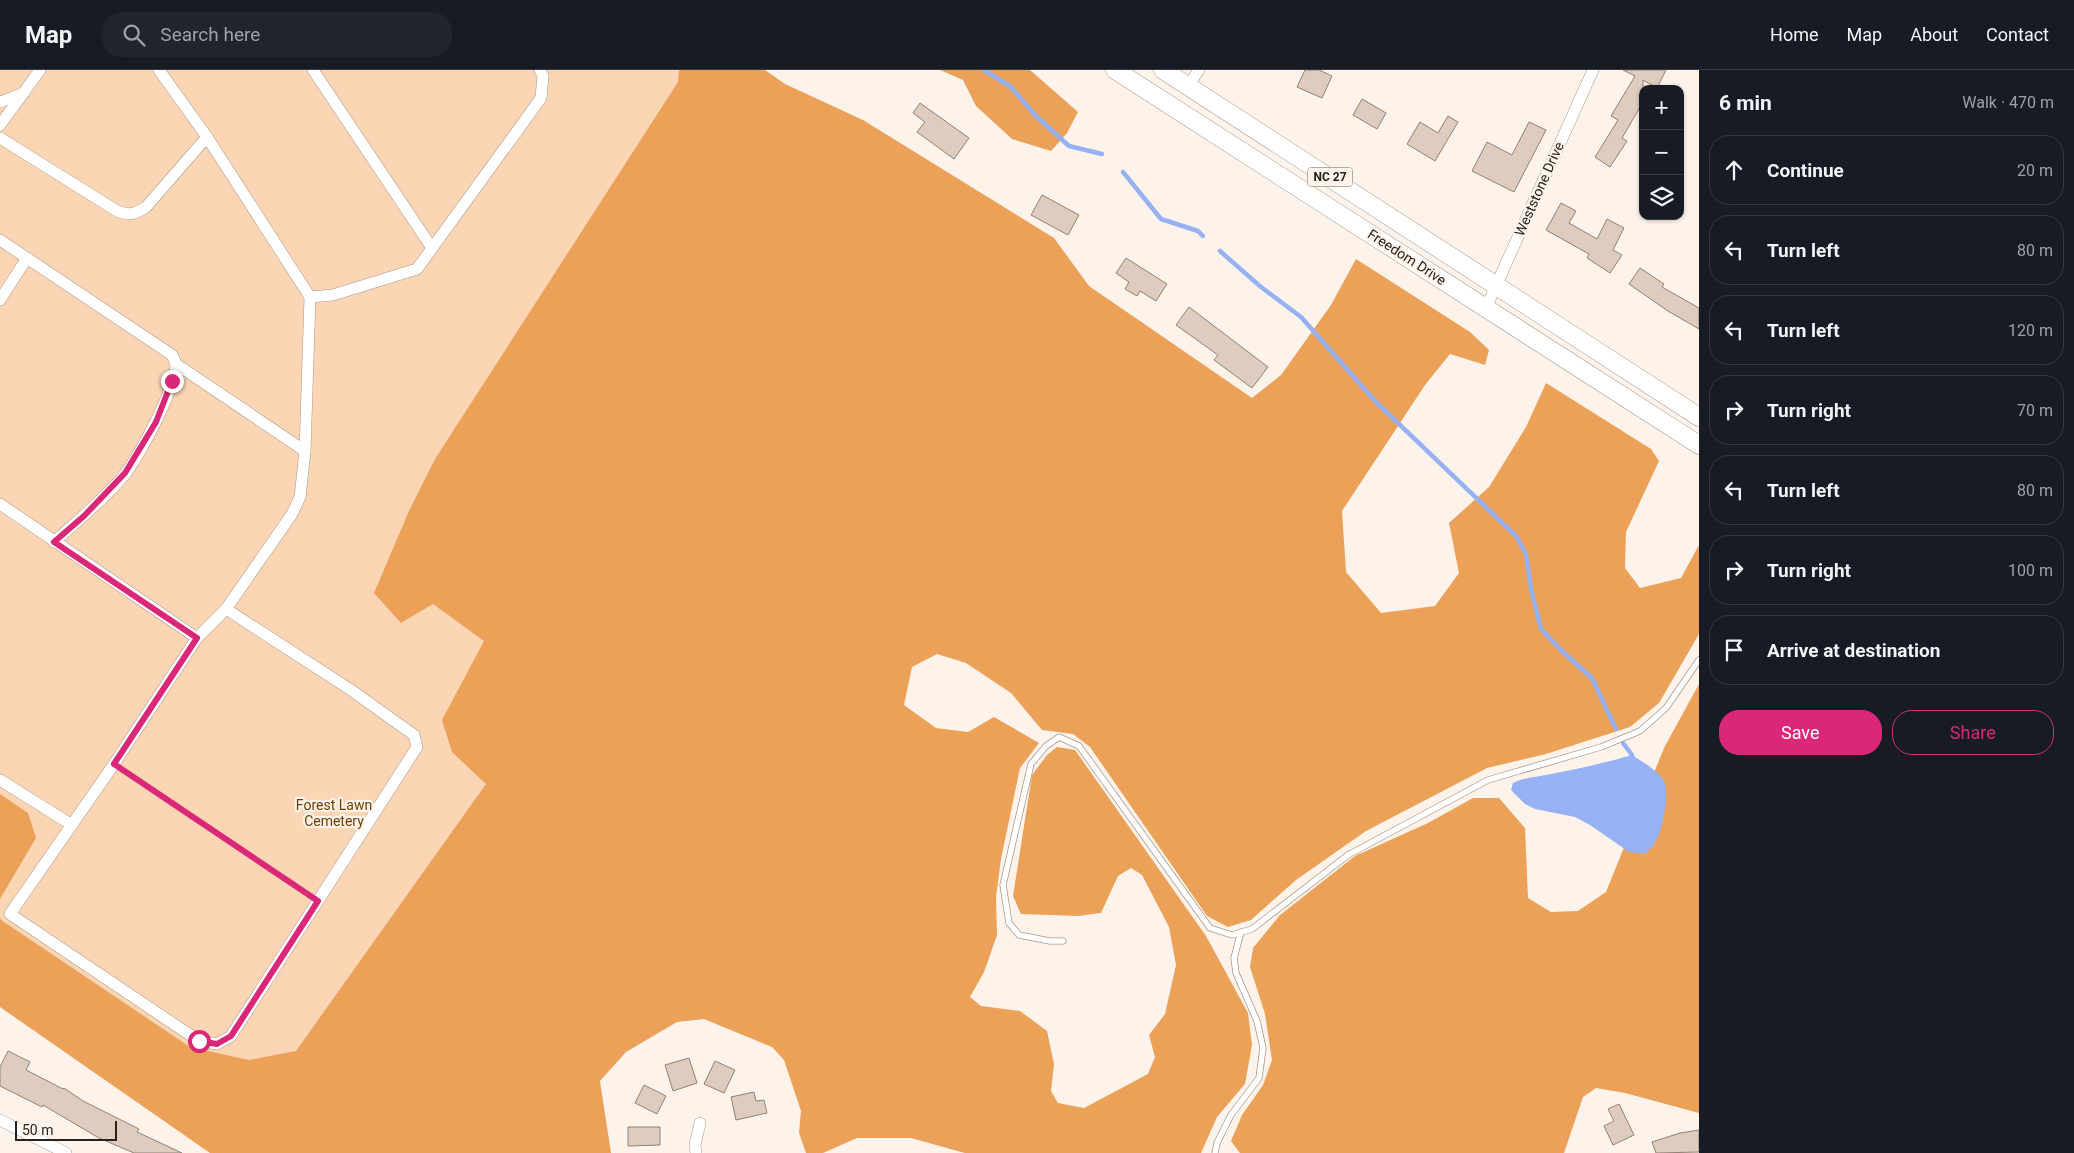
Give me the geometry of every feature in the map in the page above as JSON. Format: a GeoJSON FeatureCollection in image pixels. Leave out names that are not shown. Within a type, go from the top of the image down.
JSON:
{"type":"FeatureCollection","features":[{"type":"Feature","properties":{"kind":"main road","name":"Freedom Drive"},"geometry":{"type":"LineString","coordinates":[[1115,70],[1699,445]]}},
{"type":"Feature","properties":{"kind":"main road","name":"Freedom Drive"},"geometry":{"type":"LineString","coordinates":[[1163,70],[1699,417]]}},
{"type":"Feature","properties":{"kind":"street"},"geometry":{"type":"LineString","coordinates":[[0,125],[26,92],[40,70]]}},
{"type":"Feature","properties":{"kind":"street"},"geometry":{"type":"LineString","coordinates":[[159,70],[207,137],[310,297],[305,451],[300,497],[292,514],[226,608],[197,638],[114,764],[10,914],[199,1041],[217,1044],[231,1036],[417,748],[414,735],[351,690],[226,608]]}},
{"type":"Feature","properties":{"kind":"street"},"geometry":{"type":"LineString","coordinates":[[313,70],[432,248]]}},
{"type":"Feature","properties":{"kind":"street"},"geometry":{"type":"LineString","coordinates":[[310,297],[333,295],[417,269],[541,98],[542,76],[540,70]]}},
{"type":"Feature","properties":{"kind":"street"},"geometry":{"type":"LineString","coordinates":[[1188,86],[1199,70]]}},
{"type":"Feature","properties":{"kind":"street","name":"Weststone Drive"},"geometry":{"type":"LineString","coordinates":[[1486,308],[1593,70]]}},
{"type":"Feature","properties":{"kind":"street"},"geometry":{"type":"LineString","coordinates":[[0,102],[26,92]]}},
{"type":"Feature","properties":{"kind":"street"},"geometry":{"type":"LineString","coordinates":[[0,138],[117,211],[135,215],[146,207],[207,137]]}},
{"type":"Feature","properties":{"kind":"street"},"geometry":{"type":"LineString","coordinates":[[0,240],[172,355],[176,364],[305,451]]}},
{"type":"Feature","properties":{"kind":"street"},"geometry":{"type":"LineString","coordinates":[[0,300],[27,258]]}},
{"type":"Feature","properties":{"kind":"street"},"geometry":{"type":"LineString","coordinates":[[54,542],[84,516],[125,473],[156,422],[172,381],[176,364]]}},
{"type":"Feature","properties":{"kind":"street"},"geometry":{"type":"LineString","coordinates":[[0,504],[197,638]]}},
{"type":"Feature","properties":{"kind":"street"},"geometry":{"type":"LineString","coordinates":[[0,780],[72,825]]}},
{"type":"Feature","properties":{"kind":"street"},"geometry":{"type":"LineString","coordinates":[[0,1120],[66,1153]]}},
{"type":"Feature","properties":{"kind":"street"},"geometry":{"type":"LineString","coordinates":[[696,1153],[695,1145],[700,1123]]}},
{"type":"Feature","properties":{"kind":"lane"},"geometry":{"type":"LineString","coordinates":[[1063,941],[1050,941],[1019,935],[1009,923],[1003,885],[1031,764],[1046,746],[1059,737],[1079,746],[1210,928],[1232,935],[1252,929],[1348,855],[1488,780],[1601,747],[1640,732],[1666,708],[1699,660]]}},
{"type":"Feature","properties":{"kind":"lane"},"geometry":{"type":"LineString","coordinates":[[1215,1153],[1217,1143],[1231,1115],[1259,1078],[1263,1048],[1257,1021],[1236,973],[1234,958],[1241,932]]}},
{"type":"Feature","properties":{"kind":"path"},"geometry":{"type":"LineString","coordinates":[[114,764],[318,901]]}},
{"type":"Feature","properties":{"kind":"green space","name":"Forest Lawn Cemetery"},"geometry":{"type":"Polygon","coordinates":[[[0,70],[723,70],[844,757],[476,1153],[0,987],[0,70]]]}},
{"type":"Feature","properties":{"kind":"shaded area"},"geometry":{"type":"Polygon","coordinates":[[[679,70],[765,70],[785,84],[863,120],[1054,238],[1089,286],[1252,398],[1281,375],[1331,305],[1356,259],[1470,332],[1489,350],[1485,365],[1450,354],[1425,385],[1342,511],[1346,572],[1381,613],[1435,606],[1459,573],[1449,523],[1489,487],[1526,427],[1546,383],[1651,449],[1659,461],[1626,532],[1625,568],[1640,588],[1681,578],[1699,545],[1699,634],[1659,703],[1630,727],[1546,754],[1487,768],[1366,831],[1296,880],[1251,920],[1228,927],[1207,916],[1090,747],[1073,734],[1042,730],[1011,693],[966,663],[937,654],[912,667],[904,705],[936,728],[968,732],[994,717],[1039,743],[1020,768],[1001,859],[996,897],[997,935],[984,972],[970,997],[981,1006],[1020,1011],[1047,1031],[1054,1064],[1051,1091],[1058,1103],[1084,1108],[1148,1074],[1155,1057],[1149,1035],[1165,1014],[1176,965],[1169,927],[1142,875],[1131,868],[1118,876],[1101,913],[1078,916],[1021,914],[1013,896],[1032,775],[1047,755],[1057,747],[1075,750],[1206,936],[1248,1013],[1252,1045],[1245,1084],[1217,1117],[1201,1153],[965,1153],[911,1138],[857,1138],[823,1153],[806,1153],[799,1133],[801,1111],[784,1060],[772,1047],[704,1019],[677,1022],[626,1052],[600,1081],[611,1153],[210,1153],[0,1007],[0,917],[1,920],[190,1047],[249,1060],[296,1051],[486,784],[452,752],[442,720],[484,641],[433,604],[401,623],[374,593],[409,511],[435,459],[678,82],[679,70]]]}},
{"type":"Feature","properties":{"kind":"shaded area"},"geometry":{"type":"Polygon","coordinates":[[[940,70],[1030,70],[1078,112],[1067,133],[1051,151],[1012,139],[976,106],[963,80],[940,70]]]}},
{"type":"Feature","properties":{"kind":"shaded area"},"geometry":{"type":"Polygon","coordinates":[[[1699,684],[1699,1113],[1625,1093],[1596,1088],[1583,1097],[1564,1153],[1240,1153],[1231,1141],[1242,1115],[1263,1085],[1272,1060],[1265,1014],[1250,967],[1253,948],[1280,915],[1355,856],[1428,823],[1473,798],[1499,798],[1525,828],[1528,898],[1551,912],[1578,911],[1606,892],[1664,748],[1699,684]]]}},
{"type":"Feature","properties":{"kind":"shaded area"},"geometry":{"type":"Polygon","coordinates":[[[0,794],[28,813],[36,838],[0,899],[0,794]]]}},
{"type":"Feature","properties":{"kind":"water"},"geometry":{"type":"Polygon","coordinates":[[[1632,755],[1656,772],[1663,779],[1665,785],[1666,802],[1660,832],[1654,845],[1645,854],[1629,852],[1575,817],[1535,809],[1525,804],[1511,790],[1513,783],[1522,779],[1581,768],[1632,755]]]}},
{"type":"Feature","properties":{"kind":"building"},"geometry":{"type":"Polygon","coordinates":[[[1305,70],[1319,70],[1332,76],[1322,98],[1297,87],[1305,70]]]}},
{"type":"Feature","properties":{"kind":"building"},"geometry":{"type":"Polygon","coordinates":[[[1623,70],[1666,70],[1658,85],[1652,85],[1643,80],[1643,85],[1639,85],[1639,109],[1622,138],[1627,141],[1610,167],[1595,157],[1618,120],[1611,116],[1635,76],[1623,70]]]}},
{"type":"Feature","properties":{"kind":"building"},"geometry":{"type":"Polygon","coordinates":[[[1362,99],[1386,113],[1377,129],[1353,115],[1362,99]]]}},
{"type":"Feature","properties":{"kind":"building"},"geometry":{"type":"Polygon","coordinates":[[[920,103],[969,138],[954,159],[917,132],[925,122],[913,113],[920,103]]]}},
{"type":"Feature","properties":{"kind":"building"},"geometry":{"type":"Polygon","coordinates":[[[1448,116],[1458,122],[1435,161],[1407,144],[1420,122],[1438,133],[1448,116]]]}},
{"type":"Feature","properties":{"kind":"building"},"geometry":{"type":"Polygon","coordinates":[[[1529,122],[1546,130],[1514,192],[1472,171],[1487,142],[1512,155],[1529,122]]]}},
{"type":"Feature","properties":{"kind":"building"},"geometry":{"type":"Polygon","coordinates":[[[1042,195],[1079,215],[1068,235],[1031,215],[1042,195]]]}},
{"type":"Feature","properties":{"kind":"building"},"geometry":{"type":"Polygon","coordinates":[[[1561,203],[1576,211],[1569,223],[1597,239],[1607,219],[1624,228],[1613,250],[1622,255],[1610,273],[1587,258],[1589,254],[1546,230],[1561,203]]]}},
{"type":"Feature","properties":{"kind":"building"},"geometry":{"type":"Polygon","coordinates":[[[1126,258],[1167,284],[1156,301],[1140,291],[1137,296],[1125,289],[1129,282],[1116,273],[1126,258]]]}},
{"type":"Feature","properties":{"kind":"building"},"geometry":{"type":"Polygon","coordinates":[[[1640,268],[1664,284],[1662,287],[1699,308],[1699,329],[1668,311],[1629,284],[1640,268]]]}},
{"type":"Feature","properties":{"kind":"building"},"geometry":{"type":"Polygon","coordinates":[[[1189,307],[1268,367],[1252,388],[1214,360],[1218,355],[1176,325],[1189,307]]]}},
{"type":"Feature","properties":{"kind":"building"},"geometry":{"type":"Polygon","coordinates":[[[8,1051],[30,1062],[26,1070],[64,1088],[83,1101],[139,1129],[137,1132],[182,1153],[134,1153],[99,1138],[43,1105],[42,1107],[0,1086],[0,1067],[8,1051]]]}},
{"type":"Feature","properties":{"kind":"building"},"geometry":{"type":"Polygon","coordinates":[[[689,1058],[697,1083],[673,1091],[665,1065],[689,1058]]]}},
{"type":"Feature","properties":{"kind":"building"},"geometry":{"type":"Polygon","coordinates":[[[715,1061],[735,1070],[724,1093],[704,1084],[715,1061]]]}},
{"type":"Feature","properties":{"kind":"building"},"geometry":{"type":"Polygon","coordinates":[[[644,1085],[666,1096],[657,1114],[635,1103],[644,1085]]]}},
{"type":"Feature","properties":{"kind":"building"},"geometry":{"type":"Polygon","coordinates":[[[754,1092],[756,1101],[764,1100],[767,1113],[736,1120],[731,1097],[754,1092]]]}},
{"type":"Feature","properties":{"kind":"building"},"geometry":{"type":"Polygon","coordinates":[[[1619,1104],[1634,1135],[1613,1145],[1604,1126],[1614,1121],[1608,1109],[1619,1104]]]}},
{"type":"Feature","properties":{"kind":"building"},"geometry":{"type":"Polygon","coordinates":[[[628,1127],[660,1127],[660,1145],[628,1146],[628,1127]]]}},
{"type":"Feature","properties":{"kind":"building"},"geometry":{"type":"Polygon","coordinates":[[[1699,1130],[1699,1152],[1656,1153],[1652,1142],[1680,1133],[1699,1130]]]}},
{"type":"Feature","properties":{"kind":"waterway"},"geometry":{"type":"LineString","coordinates":[[984,70],[1011,87],[1035,115],[1069,146],[1102,154]]}},
{"type":"Feature","properties":{"kind":"waterway"},"geometry":{"type":"LineString","coordinates":[[1123,172],[1161,219],[1198,231],[1203,236]]}},
{"type":"Feature","properties":{"kind":"waterway"},"geometry":{"type":"LineString","coordinates":[[1220,251],[1261,287],[1301,317],[1375,401],[1516,536],[1526,554],[1531,589],[1541,629],[1592,678],[1616,729]]}},
{"type":"Feature","properties":{"kind":"waterway"},"geometry":{"type":"LineString","coordinates":[[1623,743],[1632,755],[1632,761]]}},
{"type":"Feature","properties":{"kind":"route"},"geometry":{"type":"LineString","coordinates":[[172,381],[156,422],[125,473],[84,516],[54,542],[197,638],[114,764],[318,901],[231,1036],[217,1044],[199,1041]]}}]}
